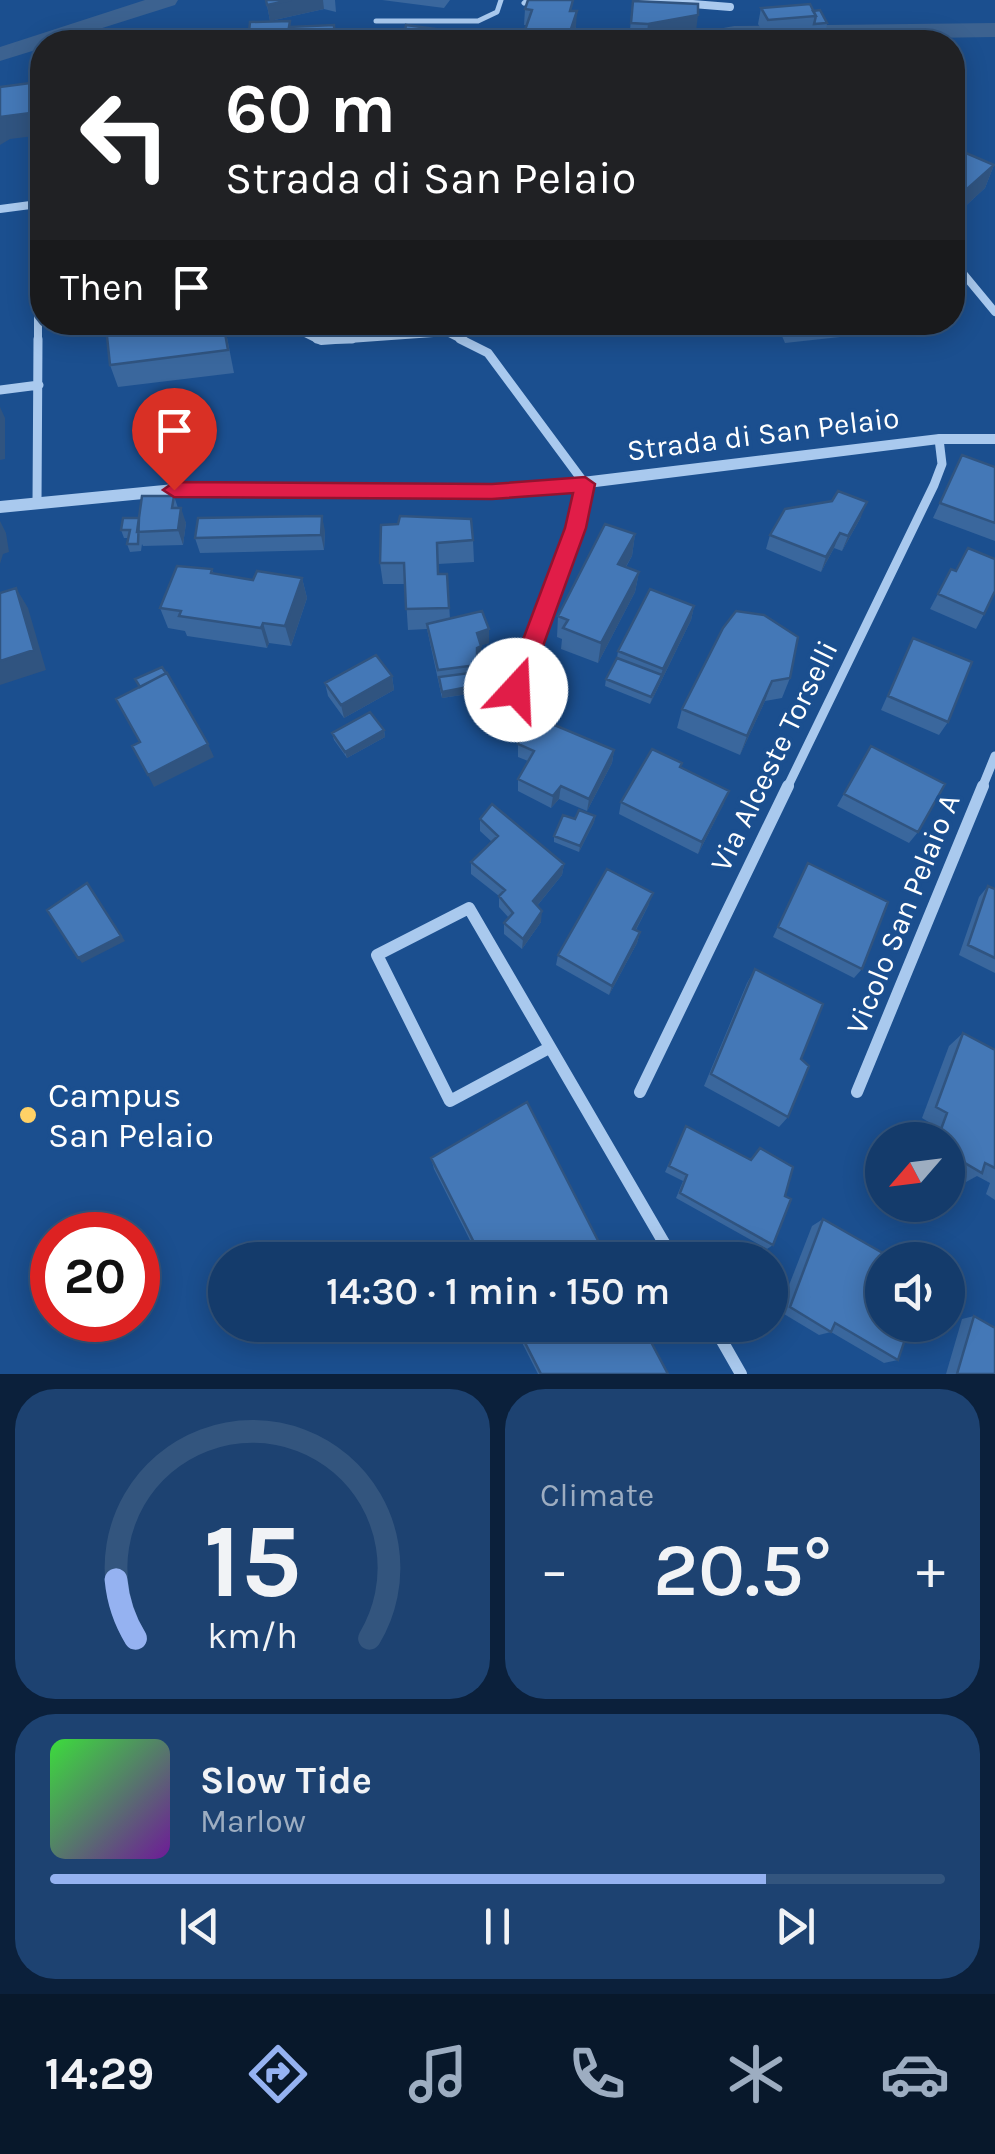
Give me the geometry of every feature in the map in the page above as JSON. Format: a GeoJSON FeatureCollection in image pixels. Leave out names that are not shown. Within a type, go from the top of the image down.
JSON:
{"type":"FeatureCollection","features":[{"type":"Feature","properties":{"kind":"street"},"geometry":{"type":"LineString","coordinates":[[643,0],[730,7]]}},
{"type":"Feature","properties":{"kind":"street"},"geometry":{"type":"LineString","coordinates":[[0,208],[30,205]]}},
{"type":"Feature","properties":{"kind":"street"},"geometry":{"type":"LineString","coordinates":[[965,276],[995,312]]}},
{"type":"Feature","properties":{"kind":"street"},"geometry":{"type":"LineString","coordinates":[[37,502],[39,335]]}},
{"type":"Feature","properties":{"kind":"street"},"geometry":{"type":"LineString","coordinates":[[309,335],[322,341],[405,335]]}},
{"type":"Feature","properties":{"kind":"street"},"geometry":{"type":"LineString","coordinates":[[454,335],[488,354],[585,484]]}},
{"type":"Feature","properties":{"kind":"street"},"geometry":{"type":"LineString","coordinates":[[0,390],[38,384]]}},
{"type":"Feature","properties":{"kind":"street","name":"Strada di San Pelaio"},"geometry":{"type":"LineString","coordinates":[[0,508],[174,490],[467,492],[585,484],[939,439],[995,440]]}},
{"type":"Feature","properties":{"kind":"street","name":"Via Alceste Torselli"},"geometry":{"type":"LineString","coordinates":[[640,1092],[934,485],[942,464],[939,439]]}},
{"type":"Feature","properties":{"kind":"street","name":"Vicolo San Pelaio A"},"geometry":{"type":"LineString","coordinates":[[858,1092],[995,756]]}},
{"type":"Feature","properties":{"kind":"street"},"geometry":{"type":"LineString","coordinates":[[550,1048],[450,1101],[377,955],[469,908],[663,1242]]}},
{"type":"Feature","properties":{"kind":"street"},"geometry":{"type":"LineString","coordinates":[[722,1342],[742,1374]]}},
{"type":"Feature","properties":{"kind":"lane"},"geometry":{"type":"LineString","coordinates":[[376,21],[478,21],[497,12],[500,0]]}},
{"type":"Feature","properties":{"kind":"lane"},"geometry":{"type":"LineString","coordinates":[[516,690],[575,528],[585,484]]}},
{"type":"Feature","properties":{"kind":"building"},"geometry":{"type":"Polygon","coordinates":[[[528,0],[573,0],[570,11],[577,11],[571,30],[525,30],[532,10],[525,9],[528,0]]]}},
{"type":"Feature","properties":{"kind":"building"},"geometry":{"type":"Polygon","coordinates":[[[633,1],[698,4],[698,15],[648,24],[631,23],[633,1]]]}},
{"type":"Feature","properties":{"kind":"building"},"geometry":{"type":"Polygon","coordinates":[[[810,4],[816,16],[768,20],[761,8],[810,4]]]}},
{"type":"Feature","properties":{"kind":"building"},"geometry":{"type":"Polygon","coordinates":[[[820,10],[827,23],[814,24],[813,11],[820,10]]]}},
{"type":"Feature","properties":{"kind":"building"},"geometry":{"type":"Polygon","coordinates":[[[290,21],[289,27],[334,25],[334,30],[249,30],[250,22],[290,21]]]}},
{"type":"Feature","properties":{"kind":"building"},"geometry":{"type":"Polygon","coordinates":[[[406,25],[444,30],[405,30],[406,25]]]}},
{"type":"Feature","properties":{"kind":"building"},"geometry":{"type":"Polygon","coordinates":[[[30,83],[30,113],[0,117],[0,87],[30,83]]]}},
{"type":"Feature","properties":{"kind":"building"},"geometry":{"type":"Polygon","coordinates":[[[965,153],[994,165],[965,188],[965,153]]]}},
{"type":"Feature","properties":{"kind":"building"},"geometry":{"type":"Polygon","coordinates":[[[107,335],[225,335],[228,350],[110,365],[107,335]]]}},
{"type":"Feature","properties":{"kind":"building"},"geometry":{"type":"Polygon","coordinates":[[[962,455],[995,467],[995,523],[940,503],[962,455]]]}},
{"type":"Feature","properties":{"kind":"building"},"geometry":{"type":"Polygon","coordinates":[[[838,491],[867,502],[848,536],[840,533],[826,557],[770,535],[785,509],[832,501],[838,491]]]}},
{"type":"Feature","properties":{"kind":"building"},"geometry":{"type":"Polygon","coordinates":[[[142,496],[174,496],[172,508],[181,508],[178,530],[137,532],[142,496]]]}},
{"type":"Feature","properties":{"kind":"building"},"geometry":{"type":"Polygon","coordinates":[[[322,516],[321,535],[195,538],[198,518],[322,516]]]}},
{"type":"Feature","properties":{"kind":"building"},"geometry":{"type":"Polygon","coordinates":[[[400,516],[471,519],[473,540],[437,543],[438,574],[447,574],[449,608],[406,609],[404,563],[380,563],[381,525],[398,524],[400,516]]]}},
{"type":"Feature","properties":{"kind":"building"},"geometry":{"type":"Polygon","coordinates":[[[123,518],[139,518],[138,544],[127,544],[130,530],[121,530],[123,518]]]}},
{"type":"Feature","properties":{"kind":"building"},"geometry":{"type":"Polygon","coordinates":[[[605,524],[635,534],[618,564],[639,572],[601,643],[563,628],[568,620],[558,616],[605,524]]]}},
{"type":"Feature","properties":{"kind":"building"},"geometry":{"type":"Polygon","coordinates":[[[968,548],[995,559],[995,591],[984,614],[938,594],[968,548]]]}},
{"type":"Feature","properties":{"kind":"building"},"geometry":{"type":"Polygon","coordinates":[[[177,566],[212,569],[211,573],[253,580],[257,571],[302,578],[285,626],[263,623],[261,628],[179,616],[181,611],[160,608],[177,566]]]}},
{"type":"Feature","properties":{"kind":"building"},"geometry":{"type":"Polygon","coordinates":[[[16,588],[34,650],[0,661],[0,593],[16,588]]]}},
{"type":"Feature","properties":{"kind":"building"},"geometry":{"type":"Polygon","coordinates":[[[650,589],[694,606],[663,669],[618,651],[650,589]]]}},
{"type":"Feature","properties":{"kind":"building"},"geometry":{"type":"Polygon","coordinates":[[[482,611],[489,629],[477,633],[481,646],[477,648],[477,665],[438,670],[427,624],[482,611]]]}},
{"type":"Feature","properties":{"kind":"building"},"geometry":{"type":"Polygon","coordinates":[[[736,611],[764,615],[798,637],[790,678],[772,681],[747,736],[682,709],[723,628],[736,611]]]}},
{"type":"Feature","properties":{"kind":"building"},"geometry":{"type":"Polygon","coordinates":[[[913,638],[972,662],[948,722],[888,696],[913,638]]]}},
{"type":"Feature","properties":{"kind":"building"},"geometry":{"type":"Polygon","coordinates":[[[376,655],[392,676],[341,705],[325,683],[376,655]]]}},
{"type":"Feature","properties":{"kind":"building"},"geometry":{"type":"Polygon","coordinates":[[[617,658],[662,675],[651,697],[606,679],[617,658]]]}},
{"type":"Feature","properties":{"kind":"building"},"geometry":{"type":"Polygon","coordinates":[[[162,667],[166,673],[140,687],[135,679],[162,667]]]}},
{"type":"Feature","properties":{"kind":"building"},"geometry":{"type":"Polygon","coordinates":[[[477,672],[468,687],[442,692],[439,677],[477,672]]]}},
{"type":"Feature","properties":{"kind":"building"},"geometry":{"type":"Polygon","coordinates":[[[167,673],[208,744],[148,775],[132,746],[140,742],[116,699],[167,673]]]}},
{"type":"Feature","properties":{"kind":"building"},"geometry":{"type":"Polygon","coordinates":[[[370,712],[384,730],[345,752],[332,733],[370,712]]]}},
{"type":"Feature","properties":{"kind":"building"},"geometry":{"type":"Polygon","coordinates":[[[533,716],[614,750],[589,799],[561,786],[553,796],[518,779],[534,751],[518,744],[533,716]]]}},
{"type":"Feature","properties":{"kind":"building"},"geometry":{"type":"Polygon","coordinates":[[[871,746],[945,784],[918,832],[844,794],[871,746]]]}},
{"type":"Feature","properties":{"kind":"building"},"geometry":{"type":"Polygon","coordinates":[[[652,749],[729,791],[702,842],[621,802],[652,749]]]}},
{"type":"Feature","properties":{"kind":"building"},"geometry":{"type":"Polygon","coordinates":[[[492,804],[564,864],[533,901],[542,911],[523,939],[504,923],[513,913],[499,896],[505,890],[471,862],[498,836],[480,819],[492,804]]]}},
{"type":"Feature","properties":{"kind":"building"},"geometry":{"type":"Polygon","coordinates":[[[579,810],[595,816],[580,846],[554,836],[563,815],[575,819],[579,810]]]}},
{"type":"Feature","properties":{"kind":"building"},"geometry":{"type":"Polygon","coordinates":[[[808,863],[888,902],[862,969],[778,927],[808,863]]]}},
{"type":"Feature","properties":{"kind":"building"},"geometry":{"type":"Polygon","coordinates":[[[607,869],[653,893],[633,929],[640,932],[612,986],[558,955],[607,869]]]}},
{"type":"Feature","properties":{"kind":"building"},"geometry":{"type":"Polygon","coordinates":[[[87,883],[121,936],[78,958],[47,910],[87,883]]]}},
{"type":"Feature","properties":{"kind":"building"},"geometry":{"type":"Polygon","coordinates":[[[988,886],[995,889],[995,958],[968,945],[988,886]]]}},
{"type":"Feature","properties":{"kind":"building"},"geometry":{"type":"Polygon","coordinates":[[[755,969],[823,1004],[801,1059],[809,1066],[788,1117],[711,1074],[755,969]]]}},
{"type":"Feature","properties":{"kind":"building"},"geometry":{"type":"Polygon","coordinates":[[[963,1033],[995,1050],[995,1168],[985,1163],[982,1173],[965,1163],[965,1122],[944,1122],[947,1113],[936,1107],[963,1033]]]}},
{"type":"Feature","properties":{"kind":"building"},"geometry":{"type":"Polygon","coordinates":[[[527,1102],[599,1242],[474,1242],[431,1158],[527,1102]]]}},
{"type":"Feature","properties":{"kind":"building"},"geometry":{"type":"Polygon","coordinates":[[[686,1126],[751,1160],[760,1148],[793,1167],[785,1196],[791,1199],[774,1242],[768,1242],[680,1193],[687,1175],[669,1166],[686,1126]]]}},
{"type":"Feature","properties":{"kind":"building"},"geometry":{"type":"Polygon","coordinates":[[[823,1219],[865,1243],[865,1341],[835,1323],[831,1332],[790,1307],[823,1219]]]}},
{"type":"Feature","properties":{"kind":"building"},"geometry":{"type":"Polygon","coordinates":[[[974,1316],[995,1328],[995,1374],[957,1374],[974,1316]]]}},
{"type":"Feature","properties":{"kind":"building"},"geometry":{"type":"Polygon","coordinates":[[[525,1342],[651,1342],[668,1374],[541,1374],[525,1342]]]}},
{"type":"Feature","properties":{"kind":"building"},"geometry":{"type":"Polygon","coordinates":[[[867,1342],[904,1342],[898,1360],[867,1342]]]}},
{"type":"Feature","properties":{"kind":"waterway"},"geometry":{"type":"LineString","coordinates":[[74,30],[167,0]]}},
{"type":"Feature","properties":{"kind":"waterway"},"geometry":{"type":"LineString","coordinates":[[965,30],[995,30]]}},
{"type":"Feature","properties":{"kind":"waterway"},"geometry":{"type":"LineString","coordinates":[[0,54],[30,44]]}},
{"type":"Feature","properties":{"kind":"place","name":"Campus San Pelaio"},"geometry":{"type":"Point","coordinates":[28,1115]}},
{"type":"Feature","properties":{"kind":"route"},"geometry":{"type":"LineString","coordinates":[[174,490],[492,492],[585,484],[575,528],[516,690]]}}]}
